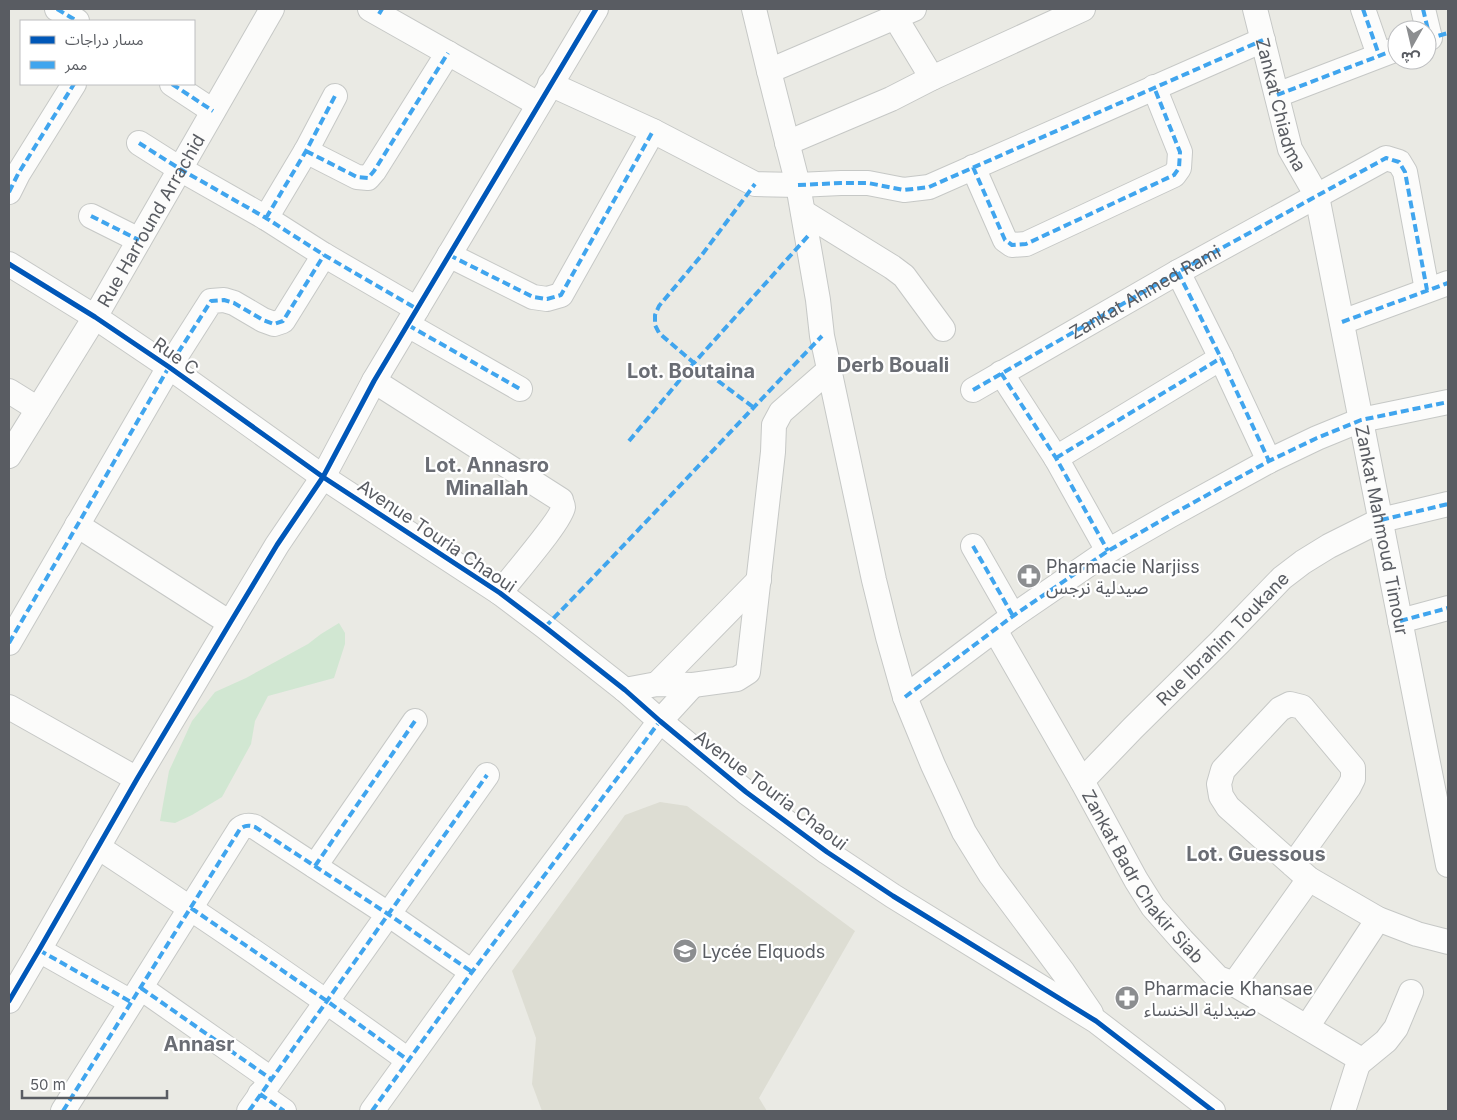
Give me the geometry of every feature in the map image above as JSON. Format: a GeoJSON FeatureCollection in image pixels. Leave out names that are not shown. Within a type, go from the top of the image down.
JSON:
{"type":"FeatureCollection","features":[{"type":"Feature","properties":{"kind":"street"},"geometry":{"type":"LineString","coordinates":[[57,9],[75,20]]}},
{"type":"Feature","properties":{"kind":"street","name":"Rue Harround Arrachid"},"geometry":{"type":"LineString","coordinates":[[9,456],[95,316],[272,9]]}},
{"type":"Feature","properties":{"kind":"street"},"geometry":{"type":"LineString","coordinates":[[9,1001],[137,779],[277,545],[323,476],[374,381],[596,9]]}},
{"type":"Feature","properties":{"kind":"street"},"geometry":{"type":"LineString","coordinates":[[754,9],[798,185],[818,300],[822,336],[878,599],[906,697],[933,765],[964,832],[990,874],[1063,972],[1096,1021]]}},
{"type":"Feature","properties":{"kind":"street"},"geometry":{"type":"LineString","coordinates":[[787,144],[891,99],[932,78],[1084,9]]}},
{"type":"Feature","properties":{"kind":"street","name":"Zankat Chiadma"},"geometry":{"type":"LineString","coordinates":[[1255,9],[1290,149],[1317,196]]}},
{"type":"Feature","properties":{"kind":"street"},"geometry":{"type":"LineString","coordinates":[[1363,9],[1387,50]]}},
{"type":"Feature","properties":{"kind":"street"},"geometry":{"type":"LineString","coordinates":[[377,10],[448,53],[544,94],[652,131],[756,184],[868,183],[904,190],[929,187],[1263,40]]}},
{"type":"Feature","properties":{"kind":"street"},"geometry":{"type":"LineString","coordinates":[[769,71],[905,13],[932,78]]}},
{"type":"Feature","properties":{"kind":"street"},"geometry":{"type":"LineString","coordinates":[[1277,96],[1387,52]]}},
{"type":"Feature","properties":{"kind":"street"},"geometry":{"type":"LineString","coordinates":[[306,151],[358,177],[368,178],[448,53]]}},
{"type":"Feature","properties":{"kind":"street"},"geometry":{"type":"LineString","coordinates":[[12,179],[73,85]]}},
{"type":"Feature","properties":{"kind":"street"},"geometry":{"type":"LineString","coordinates":[[173,85],[213,112]]}},
{"type":"Feature","properties":{"kind":"street"},"geometry":{"type":"LineString","coordinates":[[973,167],[1005,240],[1012,245],[1026,244],[1174,175],[1179,168],[1180,152],[1154,87]]}},
{"type":"Feature","properties":{"kind":"street"},"geometry":{"type":"LineString","coordinates":[[266,218],[306,151],[335,96]]}},
{"type":"Feature","properties":{"kind":"street"},"geometry":{"type":"LineString","coordinates":[[449,255],[533,297],[547,299],[561,295],[652,131]]}},
{"type":"Feature","properties":{"kind":"street"},"geometry":{"type":"LineString","coordinates":[[138,144],[266,218],[324,255],[520,389]]}},
{"type":"Feature","properties":{"kind":"street","name":"Zankat Ahmed Rami"},"geometry":{"type":"LineString","coordinates":[[973,390],[1178,272],[1386,158],[1399,162],[1405,172],[1438,287]]}},
{"type":"Feature","properties":{"kind":"street","name":"Zankat Mahmoud Timour"},"geometry":{"type":"LineString","coordinates":[[1317,196],[1448,865]]}},
{"type":"Feature","properties":{"kind":"street"},"geometry":{"type":"LineString","coordinates":[[803,212],[904,276],[943,329]]}},
{"type":"Feature","properties":{"kind":"street"},"geometry":{"type":"LineString","coordinates":[[91,216],[139,240]]}},
{"type":"Feature","properties":{"kind":"street"},"geometry":{"type":"LineString","coordinates":[[9,643],[168,367],[211,301],[224,300],[234,303],[263,320],[274,324],[283,321],[324,255]]}},
{"type":"Feature","properties":{"kind":"street","name":"Rue C"},"geometry":{"type":"LineString","coordinates":[[9,264],[95,316],[323,476]]}},
{"type":"Feature","properties":{"kind":"street"},"geometry":{"type":"LineString","coordinates":[[1178,272],[1222,358],[1269,461]]}},
{"type":"Feature","properties":{"kind":"street"},"geometry":{"type":"LineString","coordinates":[[1342,322],[1438,287]]}},
{"type":"Feature","properties":{"kind":"street"},"geometry":{"type":"LineString","coordinates":[[1056,458],[1222,358]]}},
{"type":"Feature","properties":{"kind":"street"},"geometry":{"type":"LineString","coordinates":[[625,690],[657,684],[693,685],[737,679],[748,672],[773,452],[774,425],[781,412],[829,370]]}},
{"type":"Feature","properties":{"kind":"street"},"geometry":{"type":"LineString","coordinates":[[1001,373],[1056,458],[1108,551]]}},
{"type":"Feature","properties":{"kind":"street"},"geometry":{"type":"LineString","coordinates":[[374,381],[561,500],[563,507],[560,516],[551,530],[500,593]]}},
{"type":"Feature","properties":{"kind":"street"},"geometry":{"type":"LineString","coordinates":[[9,392],[38,408]]}},
{"type":"Feature","properties":{"kind":"street"},"geometry":{"type":"LineString","coordinates":[[906,697],[1004,623],[1108,551],[1269,461],[1361,420],[1448,402]]}},
{"type":"Feature","properties":{"kind":"street","name":"Avenue Touria Chaoui"},"geometry":{"type":"LineString","coordinates":[[323,476],[500,593],[625,690],[746,792],[827,852],[933,922],[1096,1021],[1213,1111]]}},
{"type":"Feature","properties":{"kind":"street","name":"Rue Ibrahim Toukane"},"geometry":{"type":"LineString","coordinates":[[1082,782],[1282,578],[1303,562],[1329,546],[1381,520],[1448,504]]}},
{"type":"Feature","properties":{"kind":"street"},"geometry":{"type":"LineString","coordinates":[[77,525],[230,623]]}},
{"type":"Feature","properties":{"kind":"street","name":"Zankat Badr Chakir Siab"},"geometry":{"type":"LineString","coordinates":[[973,546],[1004,623],[1082,782],[1153,907],[1218,978],[1234,984],[1307,1027],[1357,1060]]}},
{"type":"Feature","properties":{"kind":"street"},"geometry":{"type":"LineString","coordinates":[[657,684],[759,580]]}},
{"type":"Feature","properties":{"kind":"street"},"geometry":{"type":"LineString","coordinates":[[1400,621],[1448,608]]}},
{"type":"Feature","properties":{"kind":"street"},"geometry":{"type":"LineString","coordinates":[[372,1111],[472,972],[660,721],[693,685]]}},
{"type":"Feature","properties":{"kind":"street"},"geometry":{"type":"LineString","coordinates":[[1234,984],[1301,872],[1353,779],[1353,768],[1302,707],[1290,704],[1280,709],[1223,770],[1219,784],[1221,796],[1228,806],[1301,872],[1378,919],[1417,934],[1448,942]]}},
{"type":"Feature","properties":{"kind":"street"},"geometry":{"type":"LineString","coordinates":[[9,707],[137,779]]}},
{"type":"Feature","properties":{"kind":"street"},"geometry":{"type":"LineString","coordinates":[[316,866],[415,722]]}},
{"type":"Feature","properties":{"kind":"street"},"geometry":{"type":"LineString","coordinates":[[260,1095],[487,775]]}},
{"type":"Feature","properties":{"kind":"street"},"geometry":{"type":"LineString","coordinates":[[63,1111],[240,829],[244,826],[255,827],[316,866],[472,972]]}},
{"type":"Feature","properties":{"kind":"street"},"geometry":{"type":"LineString","coordinates":[[98,847],[327,1001],[408,1060]]}},
{"type":"Feature","properties":{"kind":"street"},"geometry":{"type":"LineString","coordinates":[[1307,1027],[1378,919]]}},
{"type":"Feature","properties":{"kind":"street"},"geometry":{"type":"LineString","coordinates":[[39,950],[136,995],[260,1095],[284,1111]]}},
{"type":"Feature","properties":{"kind":"street"},"geometry":{"type":"LineString","coordinates":[[1343,1111],[1357,1060],[1386,1041],[1396,1028],[1411,992]]}},
{"type":"Feature","properties":{"kind":"shaded area","name":"Lycée Elquods"},"geometry":{"type":"Polygon","coordinates":[[[660,802],[687,806],[855,931],[759,1098],[767,1111],[542,1111],[532,1084],[536,1038],[512,971],[625,815],[660,802]]]}},
{"type":"Feature","properties":{"kind":"green space"},"geometry":{"type":"Polygon","coordinates":[[[339,623],[345,633],[345,644],[334,678],[268,696],[255,721],[251,744],[222,797],[175,823],[160,821],[169,771],[192,721],[215,692],[246,678],[308,644],[339,623]]]}},
{"type":"Feature","properties":{"kind":"marked path"},"geometry":{"type":"LineString","coordinates":[[57,9],[75,20]]}},
{"type":"Feature","properties":{"kind":"marked path"},"geometry":{"type":"LineString","coordinates":[[379,14],[382,9]]}},
{"type":"Feature","properties":{"kind":"marked path"},"geometry":{"type":"LineString","coordinates":[[1363,9],[1379,55]]}},
{"type":"Feature","properties":{"kind":"marked path"},"geometry":{"type":"LineString","coordinates":[[1423,9],[1426,20]]}},
{"type":"Feature","properties":{"kind":"marked path"},"geometry":{"type":"LineString","coordinates":[[1437,36],[1448,33]]}},
{"type":"Feature","properties":{"kind":"marked path"},"geometry":{"type":"LineString","coordinates":[[798,185],[868,183],[904,190],[929,187],[1263,40]]}},
{"type":"Feature","properties":{"kind":"marked path"},"geometry":{"type":"LineString","coordinates":[[306,151],[357,177],[368,178],[448,53]]}},
{"type":"Feature","properties":{"kind":"marked path"},"geometry":{"type":"LineString","coordinates":[[1277,95],[1387,53]]}},
{"type":"Feature","properties":{"kind":"marked path"},"geometry":{"type":"LineString","coordinates":[[9,192],[18,174],[73,85]]}},
{"type":"Feature","properties":{"kind":"marked path"},"geometry":{"type":"LineString","coordinates":[[174,85],[213,111]]}},
{"type":"Feature","properties":{"kind":"marked path"},"geometry":{"type":"LineString","coordinates":[[973,167],[1005,240],[1012,245],[1026,244],[1174,175],[1179,168],[1180,152],[1154,87]]}},
{"type":"Feature","properties":{"kind":"marked path"},"geometry":{"type":"LineString","coordinates":[[266,218],[306,151],[335,96]]}},
{"type":"Feature","properties":{"kind":"marked path"},"geometry":{"type":"LineString","coordinates":[[449,255],[533,297],[547,299],[561,295],[653,131]]}},
{"type":"Feature","properties":{"kind":"marked path"},"geometry":{"type":"LineString","coordinates":[[139,143],[417,309]]}},
{"type":"Feature","properties":{"kind":"marked path"},"geometry":{"type":"LineString","coordinates":[[973,390],[1178,272],[1386,158],[1399,162],[1405,172],[1427,290]]}},
{"type":"Feature","properties":{"kind":"marked path"},"geometry":{"type":"LineString","coordinates":[[753,407],[694,363],[659,333],[655,325],[655,315],[659,306],[701,256],[755,184]]}},
{"type":"Feature","properties":{"kind":"marked path"},"geometry":{"type":"LineString","coordinates":[[91,216],[139,240]]}},
{"type":"Feature","properties":{"kind":"marked path"},"geometry":{"type":"LineString","coordinates":[[629,441],[694,363],[808,236]]}},
{"type":"Feature","properties":{"kind":"marked path"},"geometry":{"type":"LineString","coordinates":[[9,643],[169,367],[211,301],[224,300],[234,303],[263,320],[274,324],[283,321],[324,255]]}},
{"type":"Feature","properties":{"kind":"marked path"},"geometry":{"type":"LineString","coordinates":[[1178,272],[1269,461]]}},
{"type":"Feature","properties":{"kind":"marked path"},"geometry":{"type":"LineString","coordinates":[[1342,322],[1448,283]]}},
{"type":"Feature","properties":{"kind":"marked path"},"geometry":{"type":"LineString","coordinates":[[408,325],[520,389]]}},
{"type":"Feature","properties":{"kind":"marked path"},"geometry":{"type":"LineString","coordinates":[[545,627],[822,336]]}},
{"type":"Feature","properties":{"kind":"marked path"},"geometry":{"type":"LineString","coordinates":[[1056,458],[1221,358]]}},
{"type":"Feature","properties":{"kind":"marked path"},"geometry":{"type":"LineString","coordinates":[[1001,373],[1056,458],[1108,551]]}},
{"type":"Feature","properties":{"kind":"marked path"},"geometry":{"type":"LineString","coordinates":[[905,697],[1013,616],[1108,551],[1269,461],[1361,420],[1448,402]]}},
{"type":"Feature","properties":{"kind":"marked path"},"geometry":{"type":"LineString","coordinates":[[1381,520],[1448,504]]}},
{"type":"Feature","properties":{"kind":"marked path"},"geometry":{"type":"LineString","coordinates":[[973,546],[1013,616]]}},
{"type":"Feature","properties":{"kind":"marked path"},"geometry":{"type":"LineString","coordinates":[[1400,621],[1448,608]]}},
{"type":"Feature","properties":{"kind":"marked path"},"geometry":{"type":"LineString","coordinates":[[315,866],[415,721]]}},
{"type":"Feature","properties":{"kind":"marked path"},"geometry":{"type":"LineString","coordinates":[[372,1111],[472,972],[660,721]]}},
{"type":"Feature","properties":{"kind":"marked path"},"geometry":{"type":"LineString","coordinates":[[249,1111],[487,775]]}},
{"type":"Feature","properties":{"kind":"marked path"},"geometry":{"type":"LineString","coordinates":[[63,1111],[240,829],[245,826],[255,827],[388,914],[472,972]]}},
{"type":"Feature","properties":{"kind":"marked path"},"geometry":{"type":"LineString","coordinates":[[191,908],[327,1001],[408,1060]]}},
{"type":"Feature","properties":{"kind":"marked path"},"geometry":{"type":"LineString","coordinates":[[39,950],[131,1002]]}},
{"type":"Feature","properties":{"kind":"marked path"},"geometry":{"type":"LineString","coordinates":[[141,988],[271,1079]]}},
{"type":"Feature","properties":{"kind":"marked path"},"geometry":{"type":"LineString","coordinates":[[260,1094],[284,1111]]}},
{"type":"Feature","properties":{"kind":"cycle path"},"geometry":{"type":"LineString","coordinates":[[9,1001],[137,779],[230,623],[277,545],[323,477],[374,381],[596,9]]}},
{"type":"Feature","properties":{"kind":"cycle path"},"geometry":{"type":"LineString","coordinates":[[9,264],[95,317],[169,367],[323,477],[500,593],[625,690],[746,792],[827,852],[893,896],[1096,1021],[1213,1111]]}},
{"type":"Feature","properties":{"kind":"place","name":"Pharmacie Narjiss صيدلية نرجس"},"geometry":{"type":"Point","coordinates":[1029,576]}},
{"type":"Feature","properties":{"kind":"place","name":"Lycée Elquods"},"geometry":{"type":"Point","coordinates":[685,951]}},
{"type":"Feature","properties":{"kind":"place","name":"Pharmacie Khansae صيدلية الخنساء"},"geometry":{"type":"Point","coordinates":[1127,998]}},
{"type":"Feature","properties":{"kind":"district","name":"Derb Bouali"},"geometry":{"type":"Point","coordinates":[893,365]}},
{"type":"Feature","properties":{"kind":"district","name":"Lot. Boutaina"},"geometry":{"type":"Point","coordinates":[691,371]}},
{"type":"Feature","properties":{"kind":"district","name":"Lot. Annasro Minallah"},"geometry":{"type":"Point","coordinates":[487,476]}},
{"type":"Feature","properties":{"kind":"district","name":"Lot. Guessous"},"geometry":{"type":"Point","coordinates":[1256,854]}},
{"type":"Feature","properties":{"kind":"district","name":"Annasr"},"geometry":{"type":"Point","coordinates":[199,1044]}}]}
